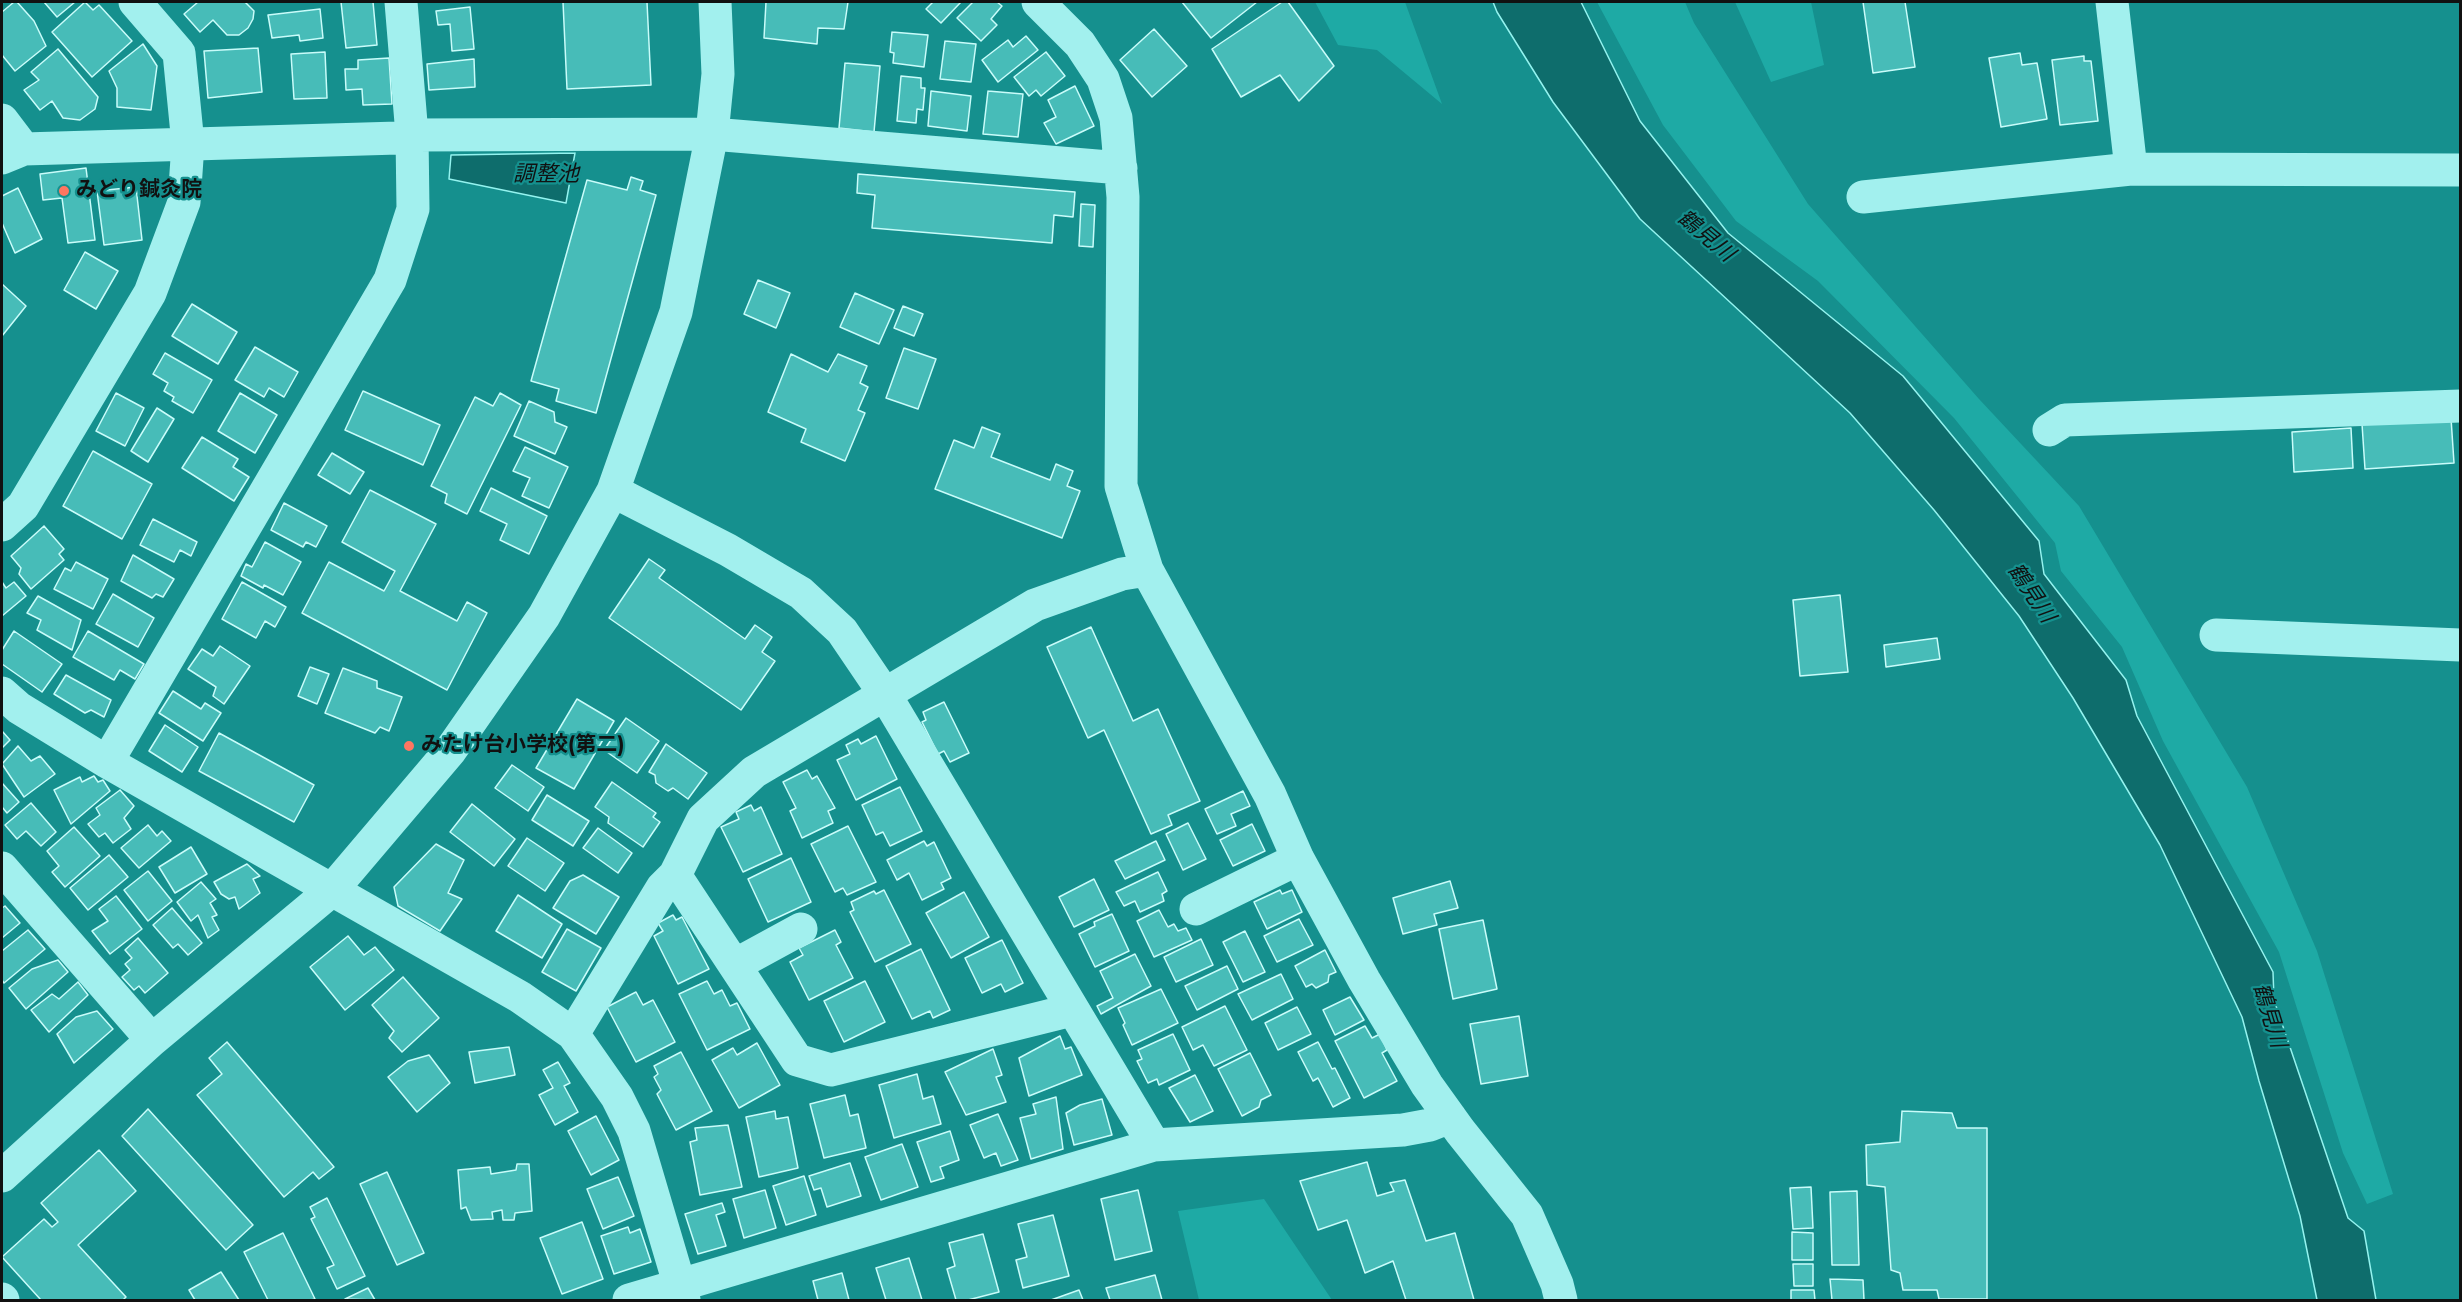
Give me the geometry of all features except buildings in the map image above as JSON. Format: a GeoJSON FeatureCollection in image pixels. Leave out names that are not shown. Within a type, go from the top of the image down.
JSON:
{"type":"FeatureCollection","features":[{"type":"Feature","properties":{"kind":"street"},"geometry":{"type":"LineString","coordinates":[[2,525],[23,506],[150,292],[184,202],[188,144],[179,52],[135,2]]}},
{"type":"Feature","properties":{"kind":"street"},"geometry":{"type":"LineString","coordinates":[[107,762],[390,280],[413,209],[412,135],[401,2]]}},
{"type":"Feature","properties":{"kind":"street"},"geometry":{"type":"LineString","coordinates":[[2,1176],[152,1040],[332,890],[450,751],[544,616],[613,491],[676,312],[712,134],[718,74],[714,2]]}},
{"type":"Feature","properties":{"kind":"street"},"geometry":{"type":"LineString","coordinates":[[1038,2],[1080,44],[1103,79],[1116,118],[1123,197],[1121,486],[1147,570],[1270,795],[1298,859],[1364,980],[1427,1085],[1527,1215],[1557,1284],[1561,1300]]}},
{"type":"Feature","properties":{"kind":"street"},"geometry":{"type":"LineString","coordinates":[[2112,2],[2131,169]]}},
{"type":"Feature","properties":{"kind":"street"},"geometry":{"type":"LineString","coordinates":[[2,120],[13,153],[188,144],[398,138],[412,135],[712,134],[1121,168]]}},
{"type":"Feature","properties":{"kind":"street"},"geometry":{"type":"LineString","coordinates":[[1863,197],[2131,169],[2460,170]]}},
{"type":"Feature","properties":{"kind":"street"},"geometry":{"type":"LineString","coordinates":[[2049,430],[2065,420],[2460,406]]}},
{"type":"Feature","properties":{"kind":"street"},"geometry":{"type":"LineString","coordinates":[[613,491],[728,550],[801,593],[842,631],[884,693],[1154,1145]]}},
{"type":"Feature","properties":{"kind":"street"},"geometry":{"type":"LineString","coordinates":[[573,1034],[662,888],[675,874],[703,819],[754,772],[1035,605],[1122,574],[1147,570]]}},
{"type":"Feature","properties":{"kind":"street"},"geometry":{"type":"LineString","coordinates":[[2216,635],[2460,645]]}},
{"type":"Feature","properties":{"kind":"street"},"geometry":{"type":"LineString","coordinates":[[2,693],[19,708],[107,762],[520,997],[573,1034],[617,1097],[634,1131],[682,1293]]}},
{"type":"Feature","properties":{"kind":"street"},"geometry":{"type":"LineString","coordinates":[[1196,909],[1298,859]]}},
{"type":"Feature","properties":{"kind":"street"},"geometry":{"type":"LineString","coordinates":[[2,868],[152,1040]]}},
{"type":"Feature","properties":{"kind":"street"},"geometry":{"type":"LineString","coordinates":[[675,874],[797,1060],[831,1070],[1072,1010]]}},
{"type":"Feature","properties":{"kind":"street"},"geometry":{"type":"LineString","coordinates":[[735,965],[801,929]]}},
{"type":"Feature","properties":{"kind":"street"},"geometry":{"type":"LineString","coordinates":[[629,1300],[682,1293],[1154,1145],[1403,1130],[1430,1125],[1450,1117]]}},
{"type":"Feature","properties":{"kind":"green space"},"geometry":{"type":"Polygon","coordinates":[[[1315,2],[1405,2],[1442,104],[1377,50],[1338,45],[1315,2]]]}},
{"type":"Feature","properties":{"kind":"green space"},"geometry":{"type":"Polygon","coordinates":[[[1597,2],[1685,2],[1694,23],[1808,204],[1979,399],[2079,506],[2247,787],[2317,951],[2393,1194],[2367,1204],[2343,1153],[2279,952],[2163,741],[2122,647],[2061,571],[2055,543],[1954,418],[1818,281],[1736,221],[1663,125],[1597,2]]]}},
{"type":"Feature","properties":{"kind":"green space"},"geometry":{"type":"Polygon","coordinates":[[[1735,2],[1811,2],[1824,65],[1771,82],[1735,2]]]}},
{"type":"Feature","properties":{"kind":"green space"},"geometry":{"type":"Polygon","coordinates":[[[1264,1199],[1332,1300],[1199,1300],[1178,1211],[1264,1199]]]}},
{"type":"Feature","properties":{"kind":"water","name":"鶴見川"},"geometry":{"type":"Polygon","coordinates":[[[1493,2],[1581,2],[1640,121],[1728,233],[1903,376],[2039,541],[2044,574],[2126,680],[2137,716],[2273,972],[2274,1000],[2348,1218],[2364,1231],[2376,1300],[2317,1300],[2300,1216],[2242,1017],[2160,845],[2073,698],[2019,616],[1934,510],[1850,413],[1640,219],[1553,102],[1493,2]]]}},
{"type":"Feature","properties":{"kind":"water","name":"調整池"},"geometry":{"type":"Polygon","coordinates":[[[575,153],[566,203],[449,179],[451,155],[575,153]]]}},
{"type":"Feature","properties":{"kind":"place","name":"みどり鍼灸院"},"geometry":{"type":"Point","coordinates":[64,191]}},
{"type":"Feature","properties":{"kind":"place","name":"みたけ台小学校(第二)"},"geometry":{"type":"Point","coordinates":[409,746]}}]}
